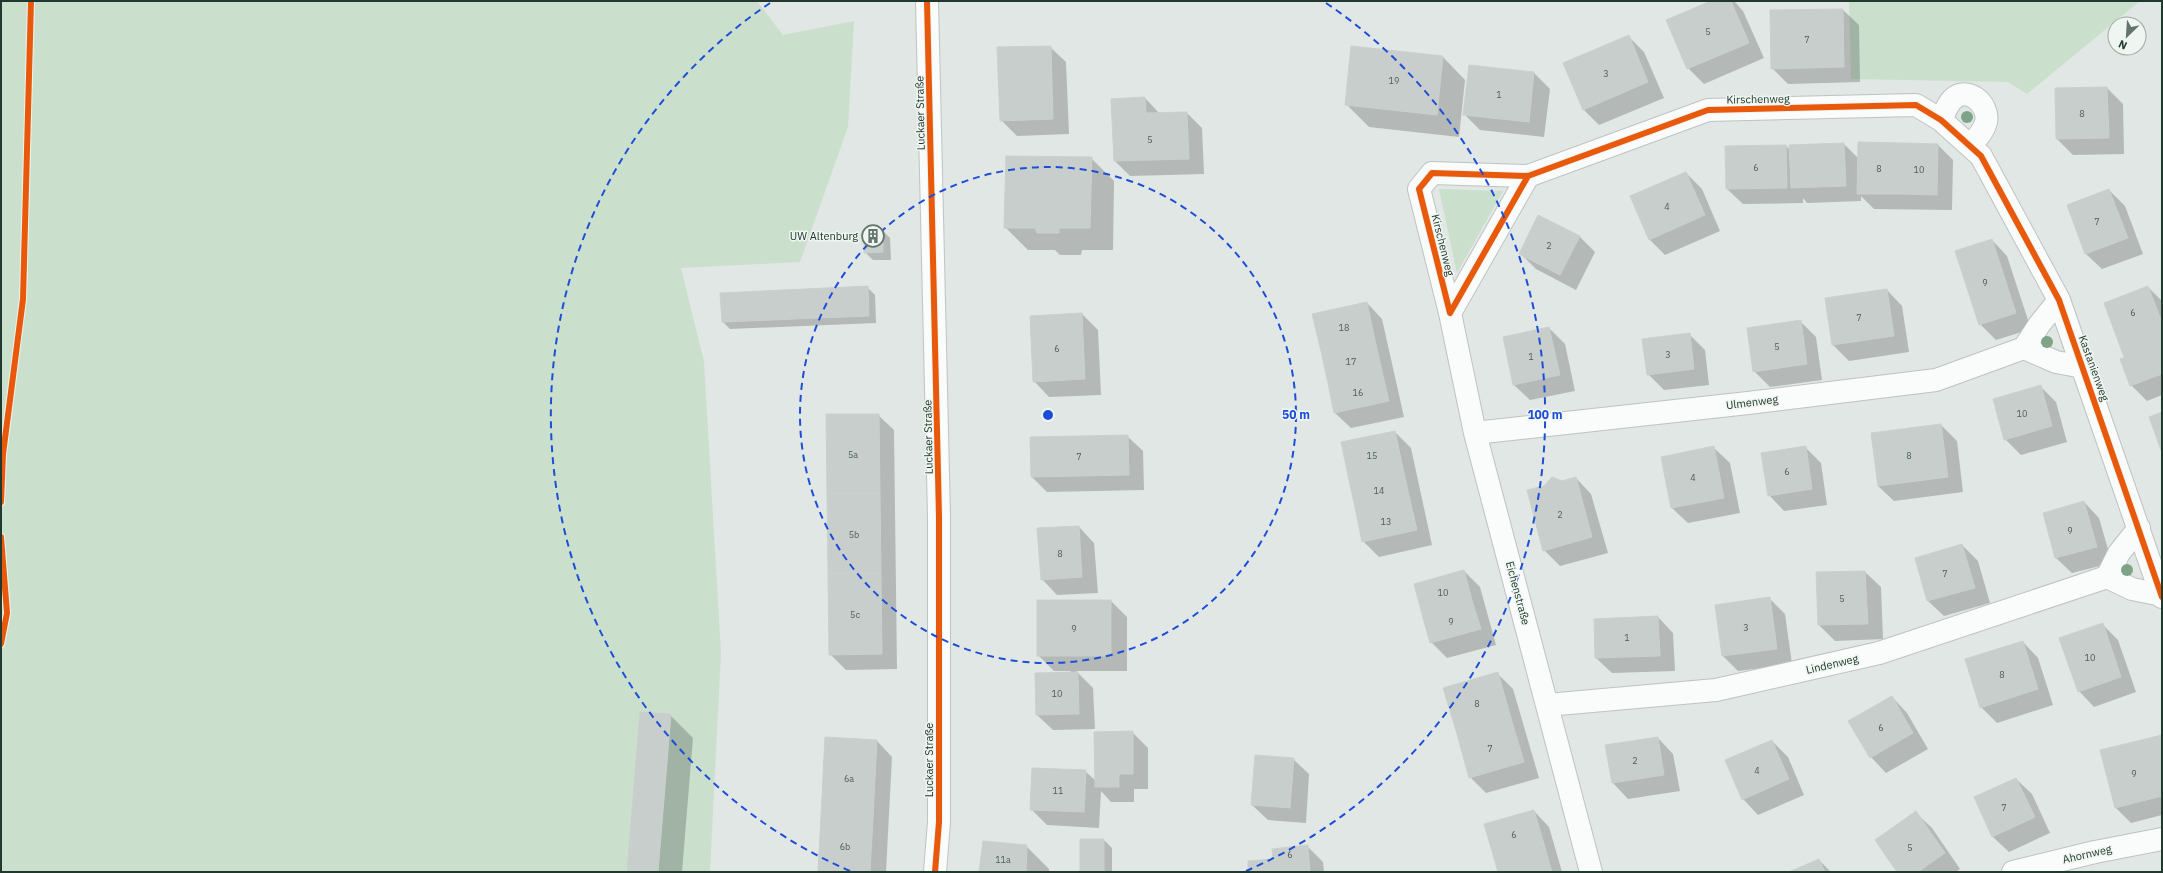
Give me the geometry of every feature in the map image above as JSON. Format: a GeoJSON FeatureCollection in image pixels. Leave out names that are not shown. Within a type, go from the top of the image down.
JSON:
{"type":"FeatureCollection","features":[{"type":"Feature","properties":{"kind":"street","name":"Luckaer Straße"},"geometry":{"type":"LineString","coordinates":[[927,1],[939,518],[939,822],[935,872]]}},
{"type":"Feature","properties":{"kind":"street"},"geometry":{"type":"LineString","coordinates":[[1941,120],[1952,100],[1958,96],[1970,96],[1980,101],[1986,112],[1986,122],[1976,151]]}},
{"type":"Feature","properties":{"kind":"street","name":"Kirschenweg"},"geometry":{"type":"LineString","coordinates":[[1450,313],[1419,189],[1432,174],[1528,176],[1708,110],[1916,105],[1941,120],[1976,151]]}},
{"type":"Feature","properties":{"kind":"street","name":"Kastanienweg"},"geometry":{"type":"LineString","coordinates":[[1976,151],[2059,300],[2162,596]]}},
{"type":"Feature","properties":{"kind":"street","name":"Kirschenweg"},"geometry":{"type":"LineString","coordinates":[[1450,313],[1528,176]]}},
{"type":"Feature","properties":{"kind":"street"},"geometry":{"type":"LineString","coordinates":[[2059,300],[2039,325],[2024,348],[2056,362],[2083,367]]}},
{"type":"Feature","properties":{"kind":"street","name":"Eichenstraße"},"geometry":{"type":"LineString","coordinates":[[1450,313],[1475,433],[1591,872]]}},
{"type":"Feature","properties":{"kind":"street","name":"Ulmenweg"},"geometry":{"type":"LineString","coordinates":[[1475,433],[1756,402],[1936,380],[2024,348]]}},
{"type":"Feature","properties":{"kind":"street"},"geometry":{"type":"LineString","coordinates":[[2139,528],[2119,553],[2107,577],[2132,589],[2162,596]]}},
{"type":"Feature","properties":{"kind":"street","name":"Lindenweg"},"geometry":{"type":"LineString","coordinates":[[1547,704],[1716,690],[1879,653],[2107,577]]}},
{"type":"Feature","properties":{"kind":"street","name":"Ahornweg"},"geometry":{"type":"LineString","coordinates":[[2013,872],[2095,852],[2162,839]]}},
{"type":"Feature","properties":{"kind":"green space"},"geometry":{"type":"Polygon","coordinates":[[[1,1],[757,1],[783,35],[854,21],[848,127],[800,262],[681,268],[704,362],[721,653],[710,872],[1,872],[1,1]]]}},
{"type":"Feature","properties":{"kind":"green space"},"geometry":{"type":"Polygon","coordinates":[[[1849,1],[2140,1],[2122,16],[2107,16],[2107,28],[2027,94],[2008,82],[1851,79],[1849,1]]]}},
{"type":"Feature","properties":{"kind":"green space"},"geometry":{"type":"Polygon","coordinates":[[[1439,189],[1503,191],[1457,273],[1439,189]]]}},
{"type":"Feature","properties":{"kind":"building"},"geometry":{"type":"Polygon","coordinates":[[[1711,1],[1731,1],[1749,43],[1687,69],[1666,20],[1711,1]]]}},
{"type":"Feature","properties":{"kind":"building"},"geometry":{"type":"Polygon","coordinates":[[[1843,9],[1844,67],[1771,69],[1770,10],[1843,9]]]}},
{"type":"Feature","properties":{"kind":"building"},"geometry":{"type":"Polygon","coordinates":[[[1629,35],[1648,82],[1583,110],[1563,63],[1629,35]]]}},
{"type":"Feature","properties":{"kind":"building"},"geometry":{"type":"Polygon","coordinates":[[[1051,46],[1053,119],[1000,121],[997,47],[1051,46]]]}},
{"type":"Feature","properties":{"kind":"building"},"geometry":{"type":"Polygon","coordinates":[[[1351,46],[1443,56],[1437,115],[1345,105],[1351,46]]]}},
{"type":"Feature","properties":{"kind":"building"},"geometry":{"type":"Polygon","coordinates":[[[1469,65],[1534,72],[1529,122],[1463,115],[1469,65]]]}},
{"type":"Feature","properties":{"kind":"building"},"geometry":{"type":"Polygon","coordinates":[[[2107,87],[2109,138],[2056,139],[2055,88],[2107,87]]]}},
{"type":"Feature","properties":{"kind":"building"},"geometry":{"type":"Polygon","coordinates":[[[1145,97],[1146,113],[1187,112],[1189,159],[1114,161],[1111,99],[1145,97]]]}},
{"type":"Feature","properties":{"kind":"building"},"geometry":{"type":"Polygon","coordinates":[[[1858,142],[1902,143],[1901,194],[1857,194],[1858,142]]]}},
{"type":"Feature","properties":{"kind":"building"},"geometry":{"type":"Polygon","coordinates":[[[1844,143],[1846,186],[1791,188],[1789,145],[1844,143]]]}},
{"type":"Feature","properties":{"kind":"building"},"geometry":{"type":"Polygon","coordinates":[[[1902,143],[1938,144],[1937,195],[1901,194],[1902,143]]]}},
{"type":"Feature","properties":{"kind":"building"},"geometry":{"type":"Polygon","coordinates":[[[1786,145],[1787,188],[1726,189],[1725,146],[1786,145]]]}},
{"type":"Feature","properties":{"kind":"building"},"geometry":{"type":"Polygon","coordinates":[[[1006,156],[1092,157],[1090,228],[1059,228],[1059,233],[1037,233],[1035,228],[1004,228],[1006,156]]]}},
{"type":"Feature","properties":{"kind":"building"},"geometry":{"type":"Polygon","coordinates":[[[1686,172],[1705,215],[1649,240],[1630,196],[1686,172]]]}},
{"type":"Feature","properties":{"kind":"building"},"geometry":{"type":"Polygon","coordinates":[[[2109,189],[2128,238],[2085,254],[2067,205],[2109,189]]]}},
{"type":"Feature","properties":{"kind":"building"},"geometry":{"type":"Polygon","coordinates":[[[1538,215],[1580,236],[1560,275],[1519,254],[1538,215]]]}},
{"type":"Feature","properties":{"kind":"building","name":"UW Altenburg"},"geometry":{"type":"Polygon","coordinates":[[[864,229],[883,229],[883,252],[864,253],[864,229]]]}},
{"type":"Feature","properties":{"kind":"building"},"geometry":{"type":"Polygon","coordinates":[[[1992,239],[2016,313],[1979,325],[1955,251],[1992,239]]]}},
{"type":"Feature","properties":{"kind":"building"},"geometry":{"type":"Polygon","coordinates":[[[868,286],[869,316],[722,322],[720,293],[868,286]]]}},
{"type":"Feature","properties":{"kind":"building"},"geometry":{"type":"Polygon","coordinates":[[[2148,286],[2162,322],[2162,343],[2124,357],[2104,303],[2148,286]]]}},
{"type":"Feature","properties":{"kind":"building"},"geometry":{"type":"Polygon","coordinates":[[[1887,289],[1894,336],[1832,345],[1825,298],[1887,289]]]}},
{"type":"Feature","properties":{"kind":"building"},"geometry":{"type":"Polygon","coordinates":[[[1367,302],[1375,340],[1321,351],[1312,314],[1367,302]]]}},
{"type":"Feature","properties":{"kind":"building"},"geometry":{"type":"Polygon","coordinates":[[[1082,313],[1085,379],[1033,382],[1030,316],[1082,313]]]}},
{"type":"Feature","properties":{"kind":"building"},"geometry":{"type":"Polygon","coordinates":[[[1801,320],[1807,364],[1753,372],[1747,328],[1801,320]]]}},
{"type":"Feature","properties":{"kind":"building"},"geometry":{"type":"Polygon","coordinates":[[[1549,327],[1560,375],[1513,385],[1503,337],[1549,327]]]}},
{"type":"Feature","properties":{"kind":"building"},"geometry":{"type":"Polygon","coordinates":[[[1690,333],[1694,369],[1647,375],[1642,339],[1690,333]]]}},
{"type":"Feature","properties":{"kind":"building"},"geometry":{"type":"Polygon","coordinates":[[[1375,340],[1382,371],[1328,383],[1321,351],[1375,340]]]}},
{"type":"Feature","properties":{"kind":"building"},"geometry":{"type":"Polygon","coordinates":[[[2162,343],[2162,374],[2130,386],[2120,359],[2162,343]]]}},
{"type":"Feature","properties":{"kind":"building"},"geometry":{"type":"Polygon","coordinates":[[[1382,371],[1389,401],[1334,413],[1328,383],[1382,371]]]}},
{"type":"Feature","properties":{"kind":"building"},"geometry":{"type":"Polygon","coordinates":[[[2041,385],[2052,426],[2004,440],[1993,399],[2041,385]]]}},
{"type":"Feature","properties":{"kind":"building"},"geometry":{"type":"Polygon","coordinates":[[[2162,412],[2162,453],[2149,417],[2162,412]]]}},
{"type":"Feature","properties":{"kind":"building"},"geometry":{"type":"Polygon","coordinates":[[[826,414],[879,414],[880,494],[827,494],[826,414]]]}},
{"type":"Feature","properties":{"kind":"building"},"geometry":{"type":"Polygon","coordinates":[[[1941,424],[1948,477],[1878,486],[1871,433],[1941,424]]]}},
{"type":"Feature","properties":{"kind":"building"},"geometry":{"type":"Polygon","coordinates":[[[1395,431],[1403,468],[1349,480],[1341,442],[1395,431]]]}},
{"type":"Feature","properties":{"kind":"building"},"geometry":{"type":"Polygon","coordinates":[[[1128,435],[1129,475],[1031,477],[1030,437],[1128,435]]]}},
{"type":"Feature","properties":{"kind":"building"},"geometry":{"type":"Polygon","coordinates":[[[1714,446],[1724,498],[1671,508],[1661,457],[1714,446]]]}},
{"type":"Feature","properties":{"kind":"building"},"geometry":{"type":"Polygon","coordinates":[[[1806,446],[1812,489],[1768,496],[1761,453],[1806,446]]]}},
{"type":"Feature","properties":{"kind":"building"},"geometry":{"type":"Polygon","coordinates":[[[1403,468],[1410,500],[1356,512],[1349,480],[1403,468]]]}},
{"type":"Feature","properties":{"kind":"building"},"geometry":{"type":"Polygon","coordinates":[[[1552,477],[1562,481],[1576,477],[1592,537],[1543,551],[1527,490],[1544,486],[1552,477]]]}},
{"type":"Feature","properties":{"kind":"building"},"geometry":{"type":"Polygon","coordinates":[[[827,494],[880,494],[881,574],[828,574],[827,494]]]}},
{"type":"Feature","properties":{"kind":"building"},"geometry":{"type":"Polygon","coordinates":[[[1410,500],[1417,530],[1362,542],[1356,512],[1410,500]]]}},
{"type":"Feature","properties":{"kind":"building"},"geometry":{"type":"Polygon","coordinates":[[[2084,501],[2097,547],[2055,558],[2043,513],[2084,501]]]}},
{"type":"Feature","properties":{"kind":"building"},"geometry":{"type":"Polygon","coordinates":[[[1079,526],[1082,577],[1041,580],[1037,528],[1079,526]]]}},
{"type":"Feature","properties":{"kind":"building"},"geometry":{"type":"Polygon","coordinates":[[[1962,544],[1975,588],[1927,601],[1915,558],[1962,544]]]}},
{"type":"Feature","properties":{"kind":"building"},"geometry":{"type":"Polygon","coordinates":[[[1464,570],[1472,600],[1422,614],[1414,584],[1464,570]]]}},
{"type":"Feature","properties":{"kind":"building"},"geometry":{"type":"Polygon","coordinates":[[[1865,571],[1868,624],[1818,625],[1816,572],[1865,571]]]}},
{"type":"Feature","properties":{"kind":"building"},"geometry":{"type":"Polygon","coordinates":[[[828,574],[881,574],[882,654],[829,655],[828,574]]]}},
{"type":"Feature","properties":{"kind":"building"},"geometry":{"type":"Polygon","coordinates":[[[1770,597],[1777,649],[1722,656],[1715,605],[1770,597]]]}},
{"type":"Feature","properties":{"kind":"building"},"geometry":{"type":"Polygon","coordinates":[[[1037,600],[1111,600],[1111,656],[1037,656],[1037,600]]]}},
{"type":"Feature","properties":{"kind":"building"},"geometry":{"type":"Polygon","coordinates":[[[1472,600],[1481,629],[1430,643],[1422,614],[1472,600]]]}},
{"type":"Feature","properties":{"kind":"building"},"geometry":{"type":"Polygon","coordinates":[[[1658,616],[1660,656],[1595,658],[1594,619],[1658,616]]]}},
{"type":"Feature","properties":{"kind":"building"},"geometry":{"type":"Polygon","coordinates":[[[2103,623],[2121,677],[2078,692],[2059,638],[2103,623]]]}},
{"type":"Feature","properties":{"kind":"building"},"geometry":{"type":"Polygon","coordinates":[[[2023,641],[2038,689],[1980,708],[1965,659],[2023,641]]]}},
{"type":"Feature","properties":{"kind":"building"},"geometry":{"type":"Polygon","coordinates":[[[1078,672],[1079,714],[1036,715],[1035,673],[1078,672]]]}},
{"type":"Feature","properties":{"kind":"building"},"geometry":{"type":"Polygon","coordinates":[[[1498,672],[1511,718],[1457,734],[1443,688],[1498,672]]]}},
{"type":"Feature","properties":{"kind":"building"},"geometry":{"type":"Polygon","coordinates":[[[1892,696],[1913,733],[1870,758],[1848,721],[1892,696]]]}},
{"type":"Feature","properties":{"kind":"building"},"geometry":{"type":"Polygon","coordinates":[[[640,712],[671,714],[658,872],[627,872],[640,712]]]}},
{"type":"Feature","properties":{"kind":"building"},"geometry":{"type":"Polygon","coordinates":[[[1511,718],[1524,762],[1469,778],[1457,734],[1511,718]]]}},
{"type":"Feature","properties":{"kind":"building"},"geometry":{"type":"Polygon","coordinates":[[[1133,731],[1133,774],[1119,774],[1119,787],[1095,787],[1094,732],[1133,731]]]}},
{"type":"Feature","properties":{"kind":"building"},"geometry":{"type":"Polygon","coordinates":[[[2162,735],[2162,796],[2115,808],[2100,750],[2162,735]]]}},
{"type":"Feature","properties":{"kind":"building"},"geometry":{"type":"Polygon","coordinates":[[[825,737],[877,740],[873,819],[821,816],[825,737]]]}},
{"type":"Feature","properties":{"kind":"building"},"geometry":{"type":"Polygon","coordinates":[[[1658,737],[1664,775],[1612,783],[1605,745],[1658,737]]]}},
{"type":"Feature","properties":{"kind":"building"},"geometry":{"type":"Polygon","coordinates":[[[1772,740],[1789,779],[1742,800],[1725,760],[1772,740]]]}},
{"type":"Feature","properties":{"kind":"building"},"geometry":{"type":"Polygon","coordinates":[[[1255,755],[1294,758],[1290,808],[1251,805],[1255,755]]]}},
{"type":"Feature","properties":{"kind":"building"},"geometry":{"type":"Polygon","coordinates":[[[1032,768],[1086,770],[1084,812],[1030,810],[1032,768]]]}},
{"type":"Feature","properties":{"kind":"building"},"geometry":{"type":"Polygon","coordinates":[[[2016,778],[2035,817],[1992,837],[1974,797],[2016,778]]]}},
{"type":"Feature","properties":{"kind":"building"},"geometry":{"type":"Polygon","coordinates":[[[1534,810],[1544,844],[1494,858],[1484,824],[1534,810]]]}},
{"type":"Feature","properties":{"kind":"building"},"geometry":{"type":"Polygon","coordinates":[[[1916,811],[1945,853],[1918,872],[1897,872],[1875,840],[1916,811]]]}},
{"type":"Feature","properties":{"kind":"building"},"geometry":{"type":"Polygon","coordinates":[[[821,816],[873,819],[870,872],[818,872],[821,816]]]}},
{"type":"Feature","properties":{"kind":"building"},"geometry":{"type":"Polygon","coordinates":[[[1080,839],[1104,839],[1104,872],[1080,872],[1080,839]]]}},
{"type":"Feature","properties":{"kind":"building"},"geometry":{"type":"Polygon","coordinates":[[[983,841],[1027,845],[1026,872],[979,872],[983,841]]]}},
{"type":"Feature","properties":{"kind":"building"},"geometry":{"type":"Polygon","coordinates":[[[1544,844],[1552,872],[1498,872],[1494,858],[1544,844]]]}},
{"type":"Feature","properties":{"kind":"building"},"geometry":{"type":"Polygon","coordinates":[[[1308,845],[1310,872],[1248,872],[1248,861],[1273,859],[1272,849],[1308,845]]]}},
{"type":"Feature","properties":{"kind":"building"},"geometry":{"type":"Polygon","coordinates":[[[1819,859],[1825,872],[1789,872],[1819,859]]]}},
{"type":"Feature","properties":{"kind":"cycle path"},"geometry":{"type":"LineString","coordinates":[[1,502],[3,454],[23,299],[31,1]]}},
{"type":"Feature","properties":{"kind":"cycle path"},"geometry":{"type":"LineString","coordinates":[[927,1],[939,517],[939,822],[935,872]]}},
{"type":"Feature","properties":{"kind":"cycle path"},"geometry":{"type":"LineString","coordinates":[[1528,176],[1450,313],[1419,189],[1432,173],[1528,176],[1708,110],[1916,105],[1941,120],[1981,156],[2059,300],[2162,597]]}},
{"type":"Feature","properties":{"kind":"cycle path"},"geometry":{"type":"LineString","coordinates":[[1,537],[7,613],[1,644]]}},
{"type":"Feature","properties":{"kind":"place","name":"UW Altenburg"},"geometry":{"type":"Point","coordinates":[873,236]}}]}
